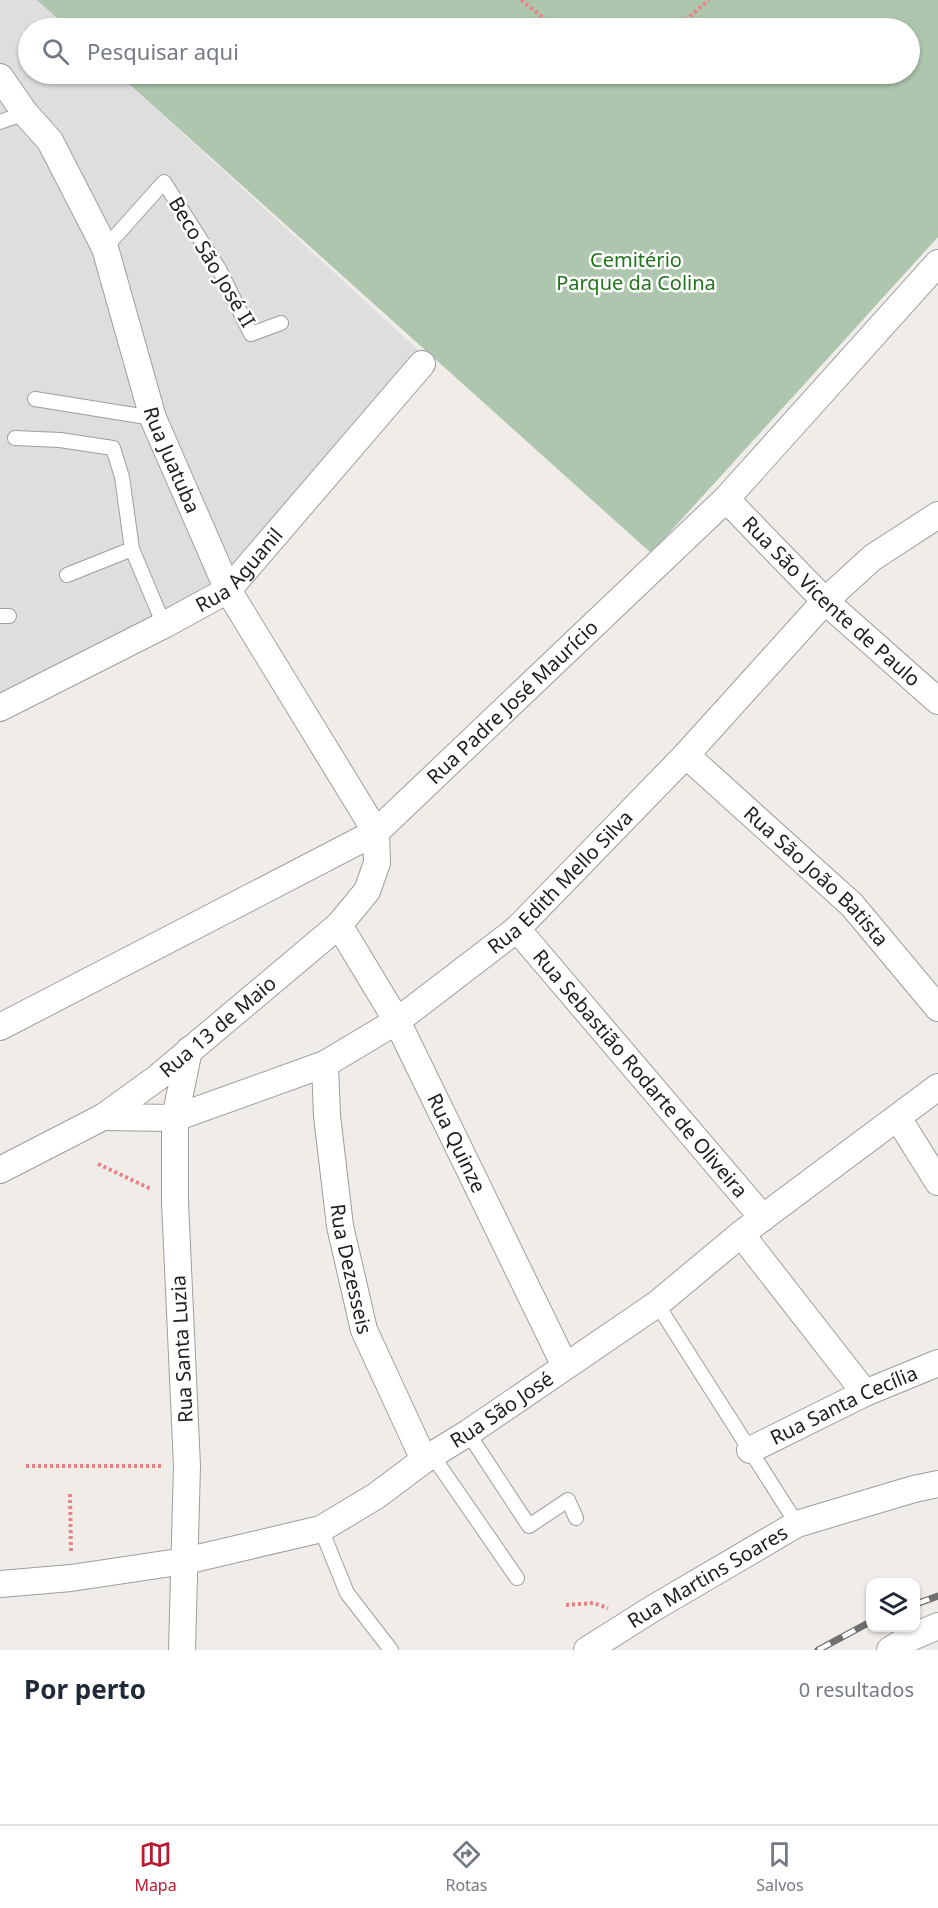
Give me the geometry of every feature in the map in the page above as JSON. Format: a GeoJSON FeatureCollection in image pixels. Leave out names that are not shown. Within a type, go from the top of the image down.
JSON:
{"type":"FeatureCollection","features":[{"type":"Feature","properties":{"kind":"street","name":"Rua Juatuba"},"geometry":{"type":"LineString","coordinates":[[0,77],[25,113],[50,141],[105,248],[153,418],[228,590],[376,832]]}},
{"type":"Feature","properties":{"kind":"street","name":"Rua Padre José Maurício"},"geometry":{"type":"LineString","coordinates":[[0,1027],[376,832],[726,499],[938,263]]}},
{"type":"Feature","properties":{"kind":"street","name":"Rua Aguanil"},"geometry":{"type":"LineString","coordinates":[[0,708],[228,590],[422,364]]}},
{"type":"Feature","properties":{"kind":"street","name":"Rua São Vicente de Paulo"},"geometry":{"type":"LineString","coordinates":[[726,499],[825,601],[938,701]]}},
{"type":"Feature","properties":{"kind":"street","name":"Rua Edith Mello Silva"},"geometry":{"type":"LineString","coordinates":[[103,1117],[175,1118],[326,1064],[397,1022],[517,929],[686,755],[825,601],[872,558],[938,515]]}},
{"type":"Feature","properties":{"kind":"street","name":"Rua São João Batista"},"geometry":{"type":"LineString","coordinates":[[686,755],[852,905],[938,1008]]}},
{"type":"Feature","properties":{"kind":"street","name":"Rua 13 de Maio"},"geometry":{"type":"LineString","coordinates":[[0,1170],[103,1117],[157,1078],[339,925],[367,891],[377,863],[376,832]]}},
{"type":"Feature","properties":{"kind":"street","name":"Rua Quinze"},"geometry":{"type":"LineString","coordinates":[[339,925],[397,1022],[565,1366]]}},
{"type":"Feature","properties":{"kind":"street","name":"Rua Sebastião Rodarte de Oliveira"},"geometry":{"type":"LineString","coordinates":[[517,929],[764,1218]]}},
{"type":"Feature","properties":{"kind":"street","name":"Rua Santa Luzia"},"geometry":{"type":"LineString","coordinates":[[182,1650],[187,1466],[176,1202],[175,1118],[189,1050]]}},
{"type":"Feature","properties":{"kind":"street","name":"Rua Dezesseis"},"geometry":{"type":"LineString","coordinates":[[326,1064],[327,1116],[340,1226],[364,1330],[428,1458]]}},
{"type":"Feature","properties":{"kind":"street","name":"Rua São José"},"geometry":{"type":"LineString","coordinates":[[0,1584],[71,1578],[185,1561],[321,1529],[376,1497],[428,1458],[657,1304],[741,1234],[938,1088]]}},
{"type":"Feature","properties":{"kind":"street"},"geometry":{"type":"LineString","coordinates":[[898,1118],[938,1182]]}},
{"type":"Feature","properties":{"kind":"street"},"geometry":{"type":"LineString","coordinates":[[741,1234],[865,1393]]}},
{"type":"Feature","properties":{"kind":"street","name":"Rua Santa Cecília"},"geometry":{"type":"LineString","coordinates":[[750,1450],[865,1393],[938,1363]]}},
{"type":"Feature","properties":{"kind":"street","name":"Rua Martins Soares"},"geometry":{"type":"LineString","coordinates":[[587,1650],[660,1604],[797,1524],[938,1484]]}},
{"type":"Feature","properties":{"kind":"street"},"geometry":{"type":"LineString","coordinates":[[890,1650],[938,1626]]}},
{"type":"Feature","properties":{"kind":"lane"},"geometry":{"type":"LineString","coordinates":[[0,122],[25,113]]}},
{"type":"Feature","properties":{"kind":"lane","name":"Beco São José II"},"geometry":{"type":"LineString","coordinates":[[105,248],[164,182],[219,269],[251,334],[281,323]]}},
{"type":"Feature","properties":{"kind":"lane"},"geometry":{"type":"LineString","coordinates":[[35,399],[153,418]]}},
{"type":"Feature","properties":{"kind":"lane"},"geometry":{"type":"LineString","coordinates":[[15,438],[60,440],[113,448],[122,477],[132,549],[164,625]]}},
{"type":"Feature","properties":{"kind":"lane"},"geometry":{"type":"LineString","coordinates":[[67,575],[132,549]]}},
{"type":"Feature","properties":{"kind":"lane"},"geometry":{"type":"LineString","coordinates":[[657,1304],[797,1524]]}},
{"type":"Feature","properties":{"kind":"lane"},"geometry":{"type":"LineString","coordinates":[[468,1433],[529,1526],[568,1500],[576,1518]]}},
{"type":"Feature","properties":{"kind":"lane"},"geometry":{"type":"LineString","coordinates":[[428,1458],[517,1578]]}},
{"type":"Feature","properties":{"kind":"lane"},"geometry":{"type":"LineString","coordinates":[[321,1529],[347,1593],[391,1650]]}},
{"type":"Feature","properties":{"kind":"path"},"geometry":{"type":"LineString","coordinates":[[521,0],[544,18]]}},
{"type":"Feature","properties":{"kind":"path"},"geometry":{"type":"LineString","coordinates":[[688,18],[709,0]]}},
{"type":"Feature","properties":{"kind":"path"},"geometry":{"type":"LineString","coordinates":[[98,1164],[176,1202]]}},
{"type":"Feature","properties":{"kind":"path"},"geometry":{"type":"LineString","coordinates":[[26,1466],[187,1466]]}},
{"type":"Feature","properties":{"kind":"path"},"geometry":{"type":"LineString","coordinates":[[70,1494],[71,1578]]}},
{"type":"Feature","properties":{"kind":"path"},"geometry":{"type":"LineString","coordinates":[[566,1605],[593,1603],[606,1606],[623,1628]]}},
{"type":"Feature","properties":{"kind":"shaded area"},"geometry":{"type":"Polygon","coordinates":[[[0,0],[38,0],[58,18],[18,18],[18,84],[129,84],[427,358],[228,590],[0,715],[0,0]]]}},
{"type":"Feature","properties":{"kind":"green space","name":"Cemitério Parque da Colina"},"geometry":{"type":"Polygon","coordinates":[[[37,0],[938,0],[938,237],[651,553],[129,84],[920,84],[920,18],[57,18],[37,0]]]}},
{"type":"Feature","properties":{"kind":"railway"},"geometry":{"type":"LineString","coordinates":[[920,1603],[938,1596]]}},
{"type":"Feature","properties":{"kind":"railway"},"geometry":{"type":"LineString","coordinates":[[818,1650],[866,1624]]}}]}
